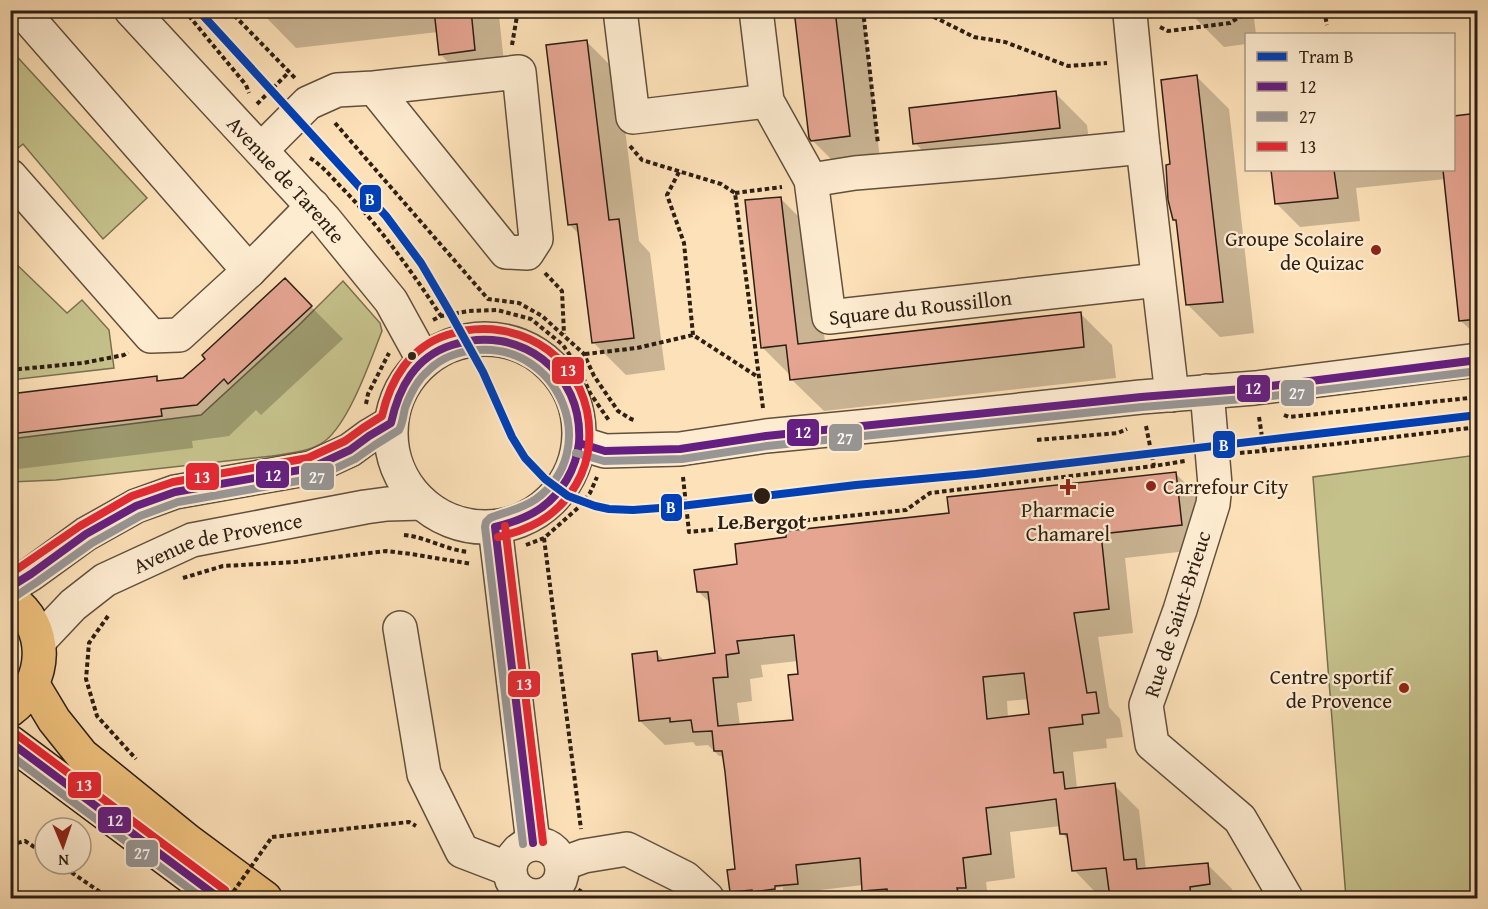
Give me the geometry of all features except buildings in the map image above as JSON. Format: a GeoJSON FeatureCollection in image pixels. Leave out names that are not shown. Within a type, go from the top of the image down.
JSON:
{"type":"FeatureCollection","features":[{"type":"Feature","properties":{"kind":"main road"},"geometry":{"type":"LineString","coordinates":[[10,599],[25,612],[34,626],[39,641],[40,656],[33,685],[24,698],[10,710]]}},
{"type":"Feature","properties":{"kind":"main road"},"geometry":{"type":"LineString","coordinates":[[33,685],[54,720],[82,755],[188,841],[265,898]]}},
{"type":"Feature","properties":{"kind":"main road"},"geometry":{"type":"LineString","coordinates":[[10,742],[219,898]]}},
{"type":"Feature","properties":{"kind":"street"},"geometry":{"type":"LineString","coordinates":[[21,10],[249,271]]}},
{"type":"Feature","properties":{"kind":"street","name":"Avenue de Tarente"},"geometry":{"type":"LineString","coordinates":[[131,10],[313,206],[391,301],[408,331],[436,344],[437,352]]}},
{"type":"Feature","properties":{"kind":"street"},"geometry":{"type":"LineString","coordinates":[[620,10],[633,117],[767,101]]}},
{"type":"Feature","properties":{"kind":"street"},"geometry":{"type":"LineString","coordinates":[[756,10],[767,101],[811,180],[880,170],[1143,147]]}},
{"type":"Feature","properties":{"kind":"street"},"geometry":{"type":"LineString","coordinates":[[1130,14],[1171,394]]}},
{"type":"Feature","properties":{"kind":"street"},"geometry":{"type":"LineString","coordinates":[[261,150],[302,107],[337,90],[519,72],[536,239],[526,253],[506,252],[374,88]]}},
{"type":"Feature","properties":{"kind":"street"},"geometry":{"type":"LineString","coordinates":[[10,177],[151,336],[178,335],[249,271],[313,206]]}},
{"type":"Feature","properties":{"kind":"street","name":"Square du Roussillon"},"geometry":{"type":"LineString","coordinates":[[811,180],[829,317],[1158,280]]}},
{"type":"Feature","properties":{"kind":"street"},"geometry":{"type":"LineString","coordinates":[[481,338],[525,346],[549,363],[568,386],[578,414],[579,443],[575,462],[560,491],[546,505],[531,515],[513,523],[495,527],[469,526],[443,518],[422,503],[407,486],[397,467],[391,445],[391,423],[396,400],[407,378],[437,352],[481,338]]}},
{"type":"Feature","properties":{"kind":"street"},"geometry":{"type":"LineString","coordinates":[[579,443],[605,451],[680,449],[766,436],[1171,394],[1208,406],[1255,388],[1478,360]]}},
{"type":"Feature","properties":{"kind":"street","name":"Rue de Saint-Brieuc"},"geometry":{"type":"LineString","coordinates":[[1208,406],[1215,485],[1213,504],[1180,610],[1146,705],[1152,744],[1240,819],[1286,898]]}},
{"type":"Feature","properties":{"kind":"street"},"geometry":{"type":"LineString","coordinates":[[10,586],[31,574],[86,534],[136,506],[175,492],[312,468],[350,450],[391,423]]}},
{"type":"Feature","properties":{"kind":"street","name":"Avenue de Provence"},"geometry":{"type":"LineString","coordinates":[[39,641],[73,605],[105,580],[192,540],[365,507],[422,503]]}},
{"type":"Feature","properties":{"kind":"street"},"geometry":{"type":"LineString","coordinates":[[495,527],[510,557],[533,843]]}},
{"type":"Feature","properties":{"kind":"street"},"geometry":{"type":"LineString","coordinates":[[400,628],[423,774],[462,851],[509,868]]}},
{"type":"Feature","properties":{"kind":"street"},"geometry":{"type":"LineString","coordinates":[[573,860],[562,871],[557,885],[539,897],[518,889],[513,883],[509,868],[519,849],[533,843],[541,843],[554,850],[559,857],[573,860],[627,849],[685,878],[707,898]]}},
{"type":"Feature","properties":{"kind":"path"},"geometry":{"type":"LineString","coordinates":[[184,10],[246,85],[250,96]]}},
{"type":"Feature","properties":{"kind":"path"},"geometry":{"type":"LineString","coordinates":[[230,10],[315,99],[488,298],[519,303],[542,316],[584,354],[594,376],[618,411],[631,419],[640,420]]}},
{"type":"Feature","properties":{"kind":"path"},"geometry":{"type":"LineString","coordinates":[[863,10],[880,170]]}},
{"type":"Feature","properties":{"kind":"path"},"geometry":{"type":"LineString","coordinates":[[920,10],[974,37],[1005,42],[1068,66],[1134,61]]}},
{"type":"Feature","properties":{"kind":"path"},"geometry":{"type":"LineString","coordinates":[[1130,14],[1168,31],[1230,23],[1250,10]]}},
{"type":"Feature","properties":{"kind":"path"},"geometry":{"type":"LineString","coordinates":[[1324,10],[1327,25]]}},
{"type":"Feature","properties":{"kind":"path"},"geometry":{"type":"LineString","coordinates":[[633,117],[623,139],[642,160],[721,184],[735,193],[798,185],[811,180]]}},
{"type":"Feature","properties":{"kind":"path"},"geometry":{"type":"LineString","coordinates":[[301,153],[319,164],[357,203],[410,269],[441,316],[469,311],[497,310],[531,319],[563,345],[580,370],[590,393],[614,427]]}},
{"type":"Feature","properties":{"kind":"path"},"geometry":{"type":"LineString","coordinates":[[679,172],[667,195],[684,243],[693,335]]}},
{"type":"Feature","properties":{"kind":"path"},"geometry":{"type":"LineString","coordinates":[[735,193],[766,436]]}},
{"type":"Feature","properties":{"kind":"path"},"geometry":{"type":"LineString","coordinates":[[526,253],[562,291],[564,335]]}},
{"type":"Feature","properties":{"kind":"path"},"geometry":{"type":"LineString","coordinates":[[584,354],[638,348],[693,335],[758,377]]}},
{"type":"Feature","properties":{"kind":"path"},"geometry":{"type":"LineString","coordinates":[[10,370],[83,363],[124,355],[151,336]]}},
{"type":"Feature","properties":{"kind":"path"},"geometry":{"type":"LineString","coordinates":[[1279,413],[1290,417],[1478,398]]}},
{"type":"Feature","properties":{"kind":"path"},"geometry":{"type":"LineString","coordinates":[[680,449],[689,532],[906,510],[930,493],[1154,466],[1213,456],[1478,428]]}},
{"type":"Feature","properties":{"kind":"path"},"geometry":{"type":"LineString","coordinates":[[177,580],[223,566],[296,562],[386,551],[473,564],[510,557],[544,538],[579,507],[590,493],[597,476]]}},
{"type":"Feature","properties":{"kind":"path"},"geometry":{"type":"LineString","coordinates":[[544,538],[573,860],[586,881],[575,898]]}},
{"type":"Feature","properties":{"kind":"path"},"geometry":{"type":"LineString","coordinates":[[112,610],[88,643],[86,678],[97,716],[136,759]]}},
{"type":"Feature","properties":{"kind":"path"},"geometry":{"type":"LineString","coordinates":[[229,898],[272,837],[409,822],[420,828]]}},
{"type":"Feature","properties":{"kind":"path"},"geometry":{"type":"LineString","coordinates":[[10,844],[26,841],[33,846]]}},
{"type":"Feature","properties":{"kind":"path"},"geometry":{"type":"LineString","coordinates":[[77,876],[109,898]]}},
{"type":"Feature","properties":{"kind":"shaded area"},"geometry":{"type":"Polygon","coordinates":[[[10,49],[147,198],[103,239],[23,144],[11,154],[10,49]]]}},
{"type":"Feature","properties":{"kind":"shaded area"},"geometry":{"type":"Polygon","coordinates":[[[10,258],[67,313],[82,300],[109,330],[114,368],[11,380],[10,258]]]}},
{"type":"Feature","properties":{"kind":"shaded area"},"geometry":{"type":"Polygon","coordinates":[[[343,281],[380,323],[382,331],[343,420],[334,432],[319,445],[299,452],[272,456],[56,480],[11,482],[11,439],[201,415],[298,326],[343,281]]]}},
{"type":"Feature","properties":{"kind":"shaded area","name":"Centre sportif de Provence"},"geometry":{"type":"Polygon","coordinates":[[[1477,455],[1477,898],[1346,898],[1313,477],[1477,455]]]}},
{"type":"Feature","properties":{"kind":"tram line","name":"B"},"geometry":{"type":"LineString","coordinates":[[198,10],[386,216],[421,263],[483,372],[512,437],[525,458],[545,479],[568,496],[595,506],[633,510],[673,507],[1478,415]]}},
{"type":"Feature","properties":{"kind":"transit line","name":"13"},"geometry":{"type":"LineString","coordinates":[[10,574],[80,526],[132,496],[173,482],[308,458],[345,441],[382,416],[390,390],[412,356],[434,340],[475,329],[501,330],[526,338],[548,350],[566,367],[580,389],[588,414],[588,454],[571,493],[564,502],[542,520],[524,529],[498,537]]}},
{"type":"Feature","properties":{"kind":"transit line","name":"12"},"geometry":{"type":"LineString","coordinates":[[10,587],[86,534],[136,506],[175,492],[311,468],[350,450],[391,423],[399,397],[411,375],[419,365],[439,350],[477,340],[501,341],[523,348],[542,359],[559,375],[571,395],[578,418],[579,443],[575,462],[567,480],[549,502],[530,515],[495,527],[533,843]]}},
{"type":"Feature","properties":{"kind":"transit line","name":"27"},"geometry":{"type":"LineString","coordinates":[[16,596],[92,543],[140,516],[178,502],[315,478],[355,459],[399,430],[405,408],[417,383],[434,365],[446,358],[458,353],[478,350],[507,353],[531,364],[550,382],[563,404],[569,429],[567,454],[556,478],[536,499],[519,508],[490,518],[485,527],[523,844]]}},
{"type":"Feature","properties":{"kind":"transit line","name":"12"},"geometry":{"type":"LineString","coordinates":[[579,443],[605,451],[680,449],[766,436],[1141,397],[1255,388],[1478,360]]}},
{"type":"Feature","properties":{"kind":"transit line","name":"27"},"geometry":{"type":"LineString","coordinates":[[576,453],[604,461],[682,459],[767,446],[1142,407],[1256,398],[1478,371]]}},
{"type":"Feature","properties":{"kind":"transit line","name":"13"},"geometry":{"type":"LineString","coordinates":[[505,526],[543,842]]}},
{"type":"Feature","properties":{"kind":"transit line","name":"13"},"geometry":{"type":"LineString","coordinates":[[16,734],[225,890]]}},
{"type":"Feature","properties":{"kind":"transit line","name":"12"},"geometry":{"type":"LineString","coordinates":[[10,742],[219,898]]}},
{"type":"Feature","properties":{"kind":"transit line","name":"27"},"geometry":{"type":"LineString","coordinates":[[10,755],[202,898]]}},
{"type":"Feature","properties":{"kind":"place","name":"Groupe Scolaire de Quizac"},"geometry":{"type":"Point","coordinates":[1376,250]}},
{"type":"Feature","properties":{"kind":"place","name":"Carrefour City"},"geometry":{"type":"Point","coordinates":[1151,486]}},
{"type":"Feature","properties":{"kind":"place","name":"Pharmacie Chamarel"},"geometry":{"type":"Point","coordinates":[1068,487]}},
{"type":"Feature","properties":{"kind":"place","name":"Le Bergot"},"geometry":{"type":"Point","coordinates":[762,496]}},
{"type":"Feature","properties":{"kind":"place","name":"Centre sportif de Provence"},"geometry":{"type":"Point","coordinates":[1404,688]}}]}
